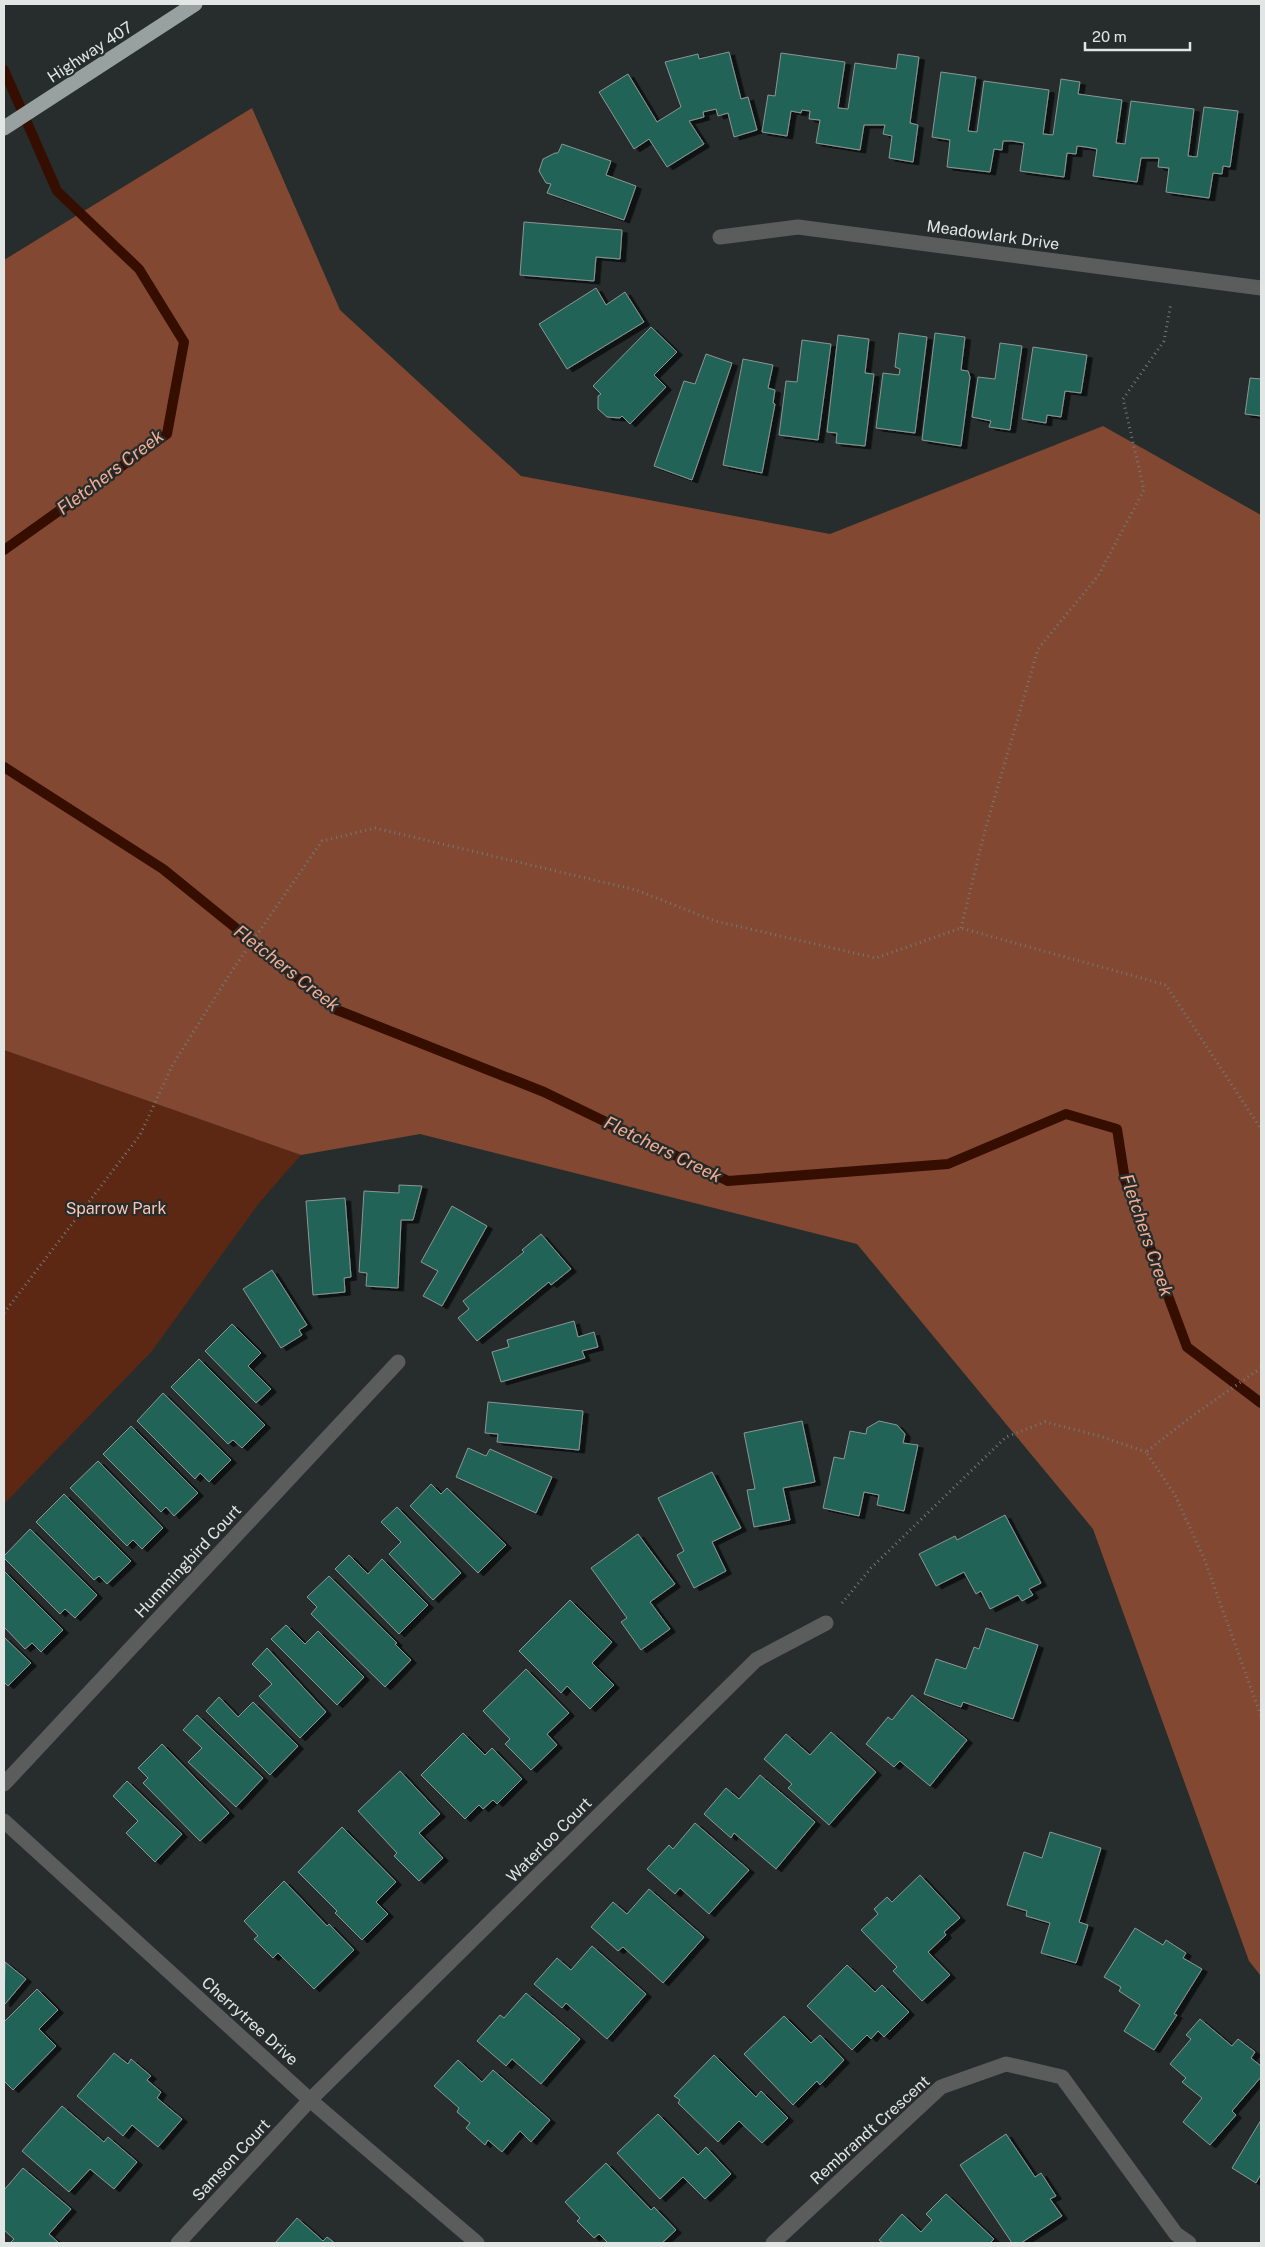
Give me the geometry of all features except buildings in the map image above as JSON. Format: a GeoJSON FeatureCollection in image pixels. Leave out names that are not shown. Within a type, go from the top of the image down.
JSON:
{"type":"FeatureCollection","features":[{"type":"Feature","properties":{"kind":"highway","name":"Highway 407"},"geometry":{"type":"LineString","coordinates":[[4,128],[195,4]]}},
{"type":"Feature","properties":{"kind":"street","name":"Meadowlark Drive"},"geometry":{"type":"LineString","coordinates":[[720,237],[798,227],[1261,288]]}},
{"type":"Feature","properties":{"kind":"street","name":"Hummingbird Court"},"geometry":{"type":"LineString","coordinates":[[4,1784],[398,1362]]}},
{"type":"Feature","properties":{"kind":"street","name":"Waterloo Court"},"geometry":{"type":"LineString","coordinates":[[310,2100],[756,1660],[826,1623]]}},
{"type":"Feature","properties":{"kind":"street","name":"Cherrytree Drive"},"geometry":{"type":"LineString","coordinates":[[4,1821],[310,2100],[476,2243]]}},
{"type":"Feature","properties":{"kind":"street","name":"Rembrandt Crescent"},"geometry":{"type":"LineString","coordinates":[[773,2243],[941,2087],[1006,2064],[1062,2077],[1176,2234],[1189,2243]]}},
{"type":"Feature","properties":{"kind":"street","name":"Samson Court"},"geometry":{"type":"LineString","coordinates":[[178,2243],[310,2100]]}},
{"type":"Feature","properties":{"kind":"path"},"geometry":{"type":"LineString","coordinates":[[961,928],[984,834],[1038,650],[1098,576],[1144,490],[1123,399],[1164,341],[1175,278]]}},
{"type":"Feature","properties":{"kind":"path"},"geometry":{"type":"LineString","coordinates":[[4,1313],[140,1135],[172,1066],[231,972],[322,841],[375,828],[636,890],[715,921],[876,958],[961,928],[1166,985],[1261,1129]]}},
{"type":"Feature","properties":{"kind":"path"},"geometry":{"type":"LineString","coordinates":[[1146,1452],[1192,1416],[1261,1368]]}},
{"type":"Feature","properties":{"kind":"path"},"geometry":{"type":"LineString","coordinates":[[826,1623],[871,1568],[1006,1437],[1045,1422],[1096,1435],[1146,1452],[1175,1495],[1205,1561],[1261,1716]]}},
{"type":"Feature","properties":{"kind":"green space","name":"Sparrow Park"},"geometry":{"type":"Polygon","coordinates":[[[4,1050],[301,1155],[259,1203],[152,1351],[4,1504],[4,1050]]]}},
{"type":"Feature","properties":{"kind":"shaded area"},"geometry":{"type":"Polygon","coordinates":[[[252,108],[340,310],[521,476],[830,534],[1103,426],[1261,515],[1261,1976],[1249,1961],[1093,1529],[857,1244],[420,1134],[301,1155],[4,1050],[4,260],[252,108]]]}},
{"type":"Feature","properties":{"kind":"waterway","name":"Fletchers Creek"},"geometry":{"type":"LineString","coordinates":[[4,70],[57,191],[139,269],[184,342],[167,434],[4,550]]}},
{"type":"Feature","properties":{"kind":"waterway","name":"Fletchers Creek"},"geometry":{"type":"LineString","coordinates":[[4,767],[163,869],[337,1010],[544,1092],[728,1181],[948,1164],[1066,1114],[1117,1129],[1125,1180],[1187,1347],[1261,1403]]}}]}
